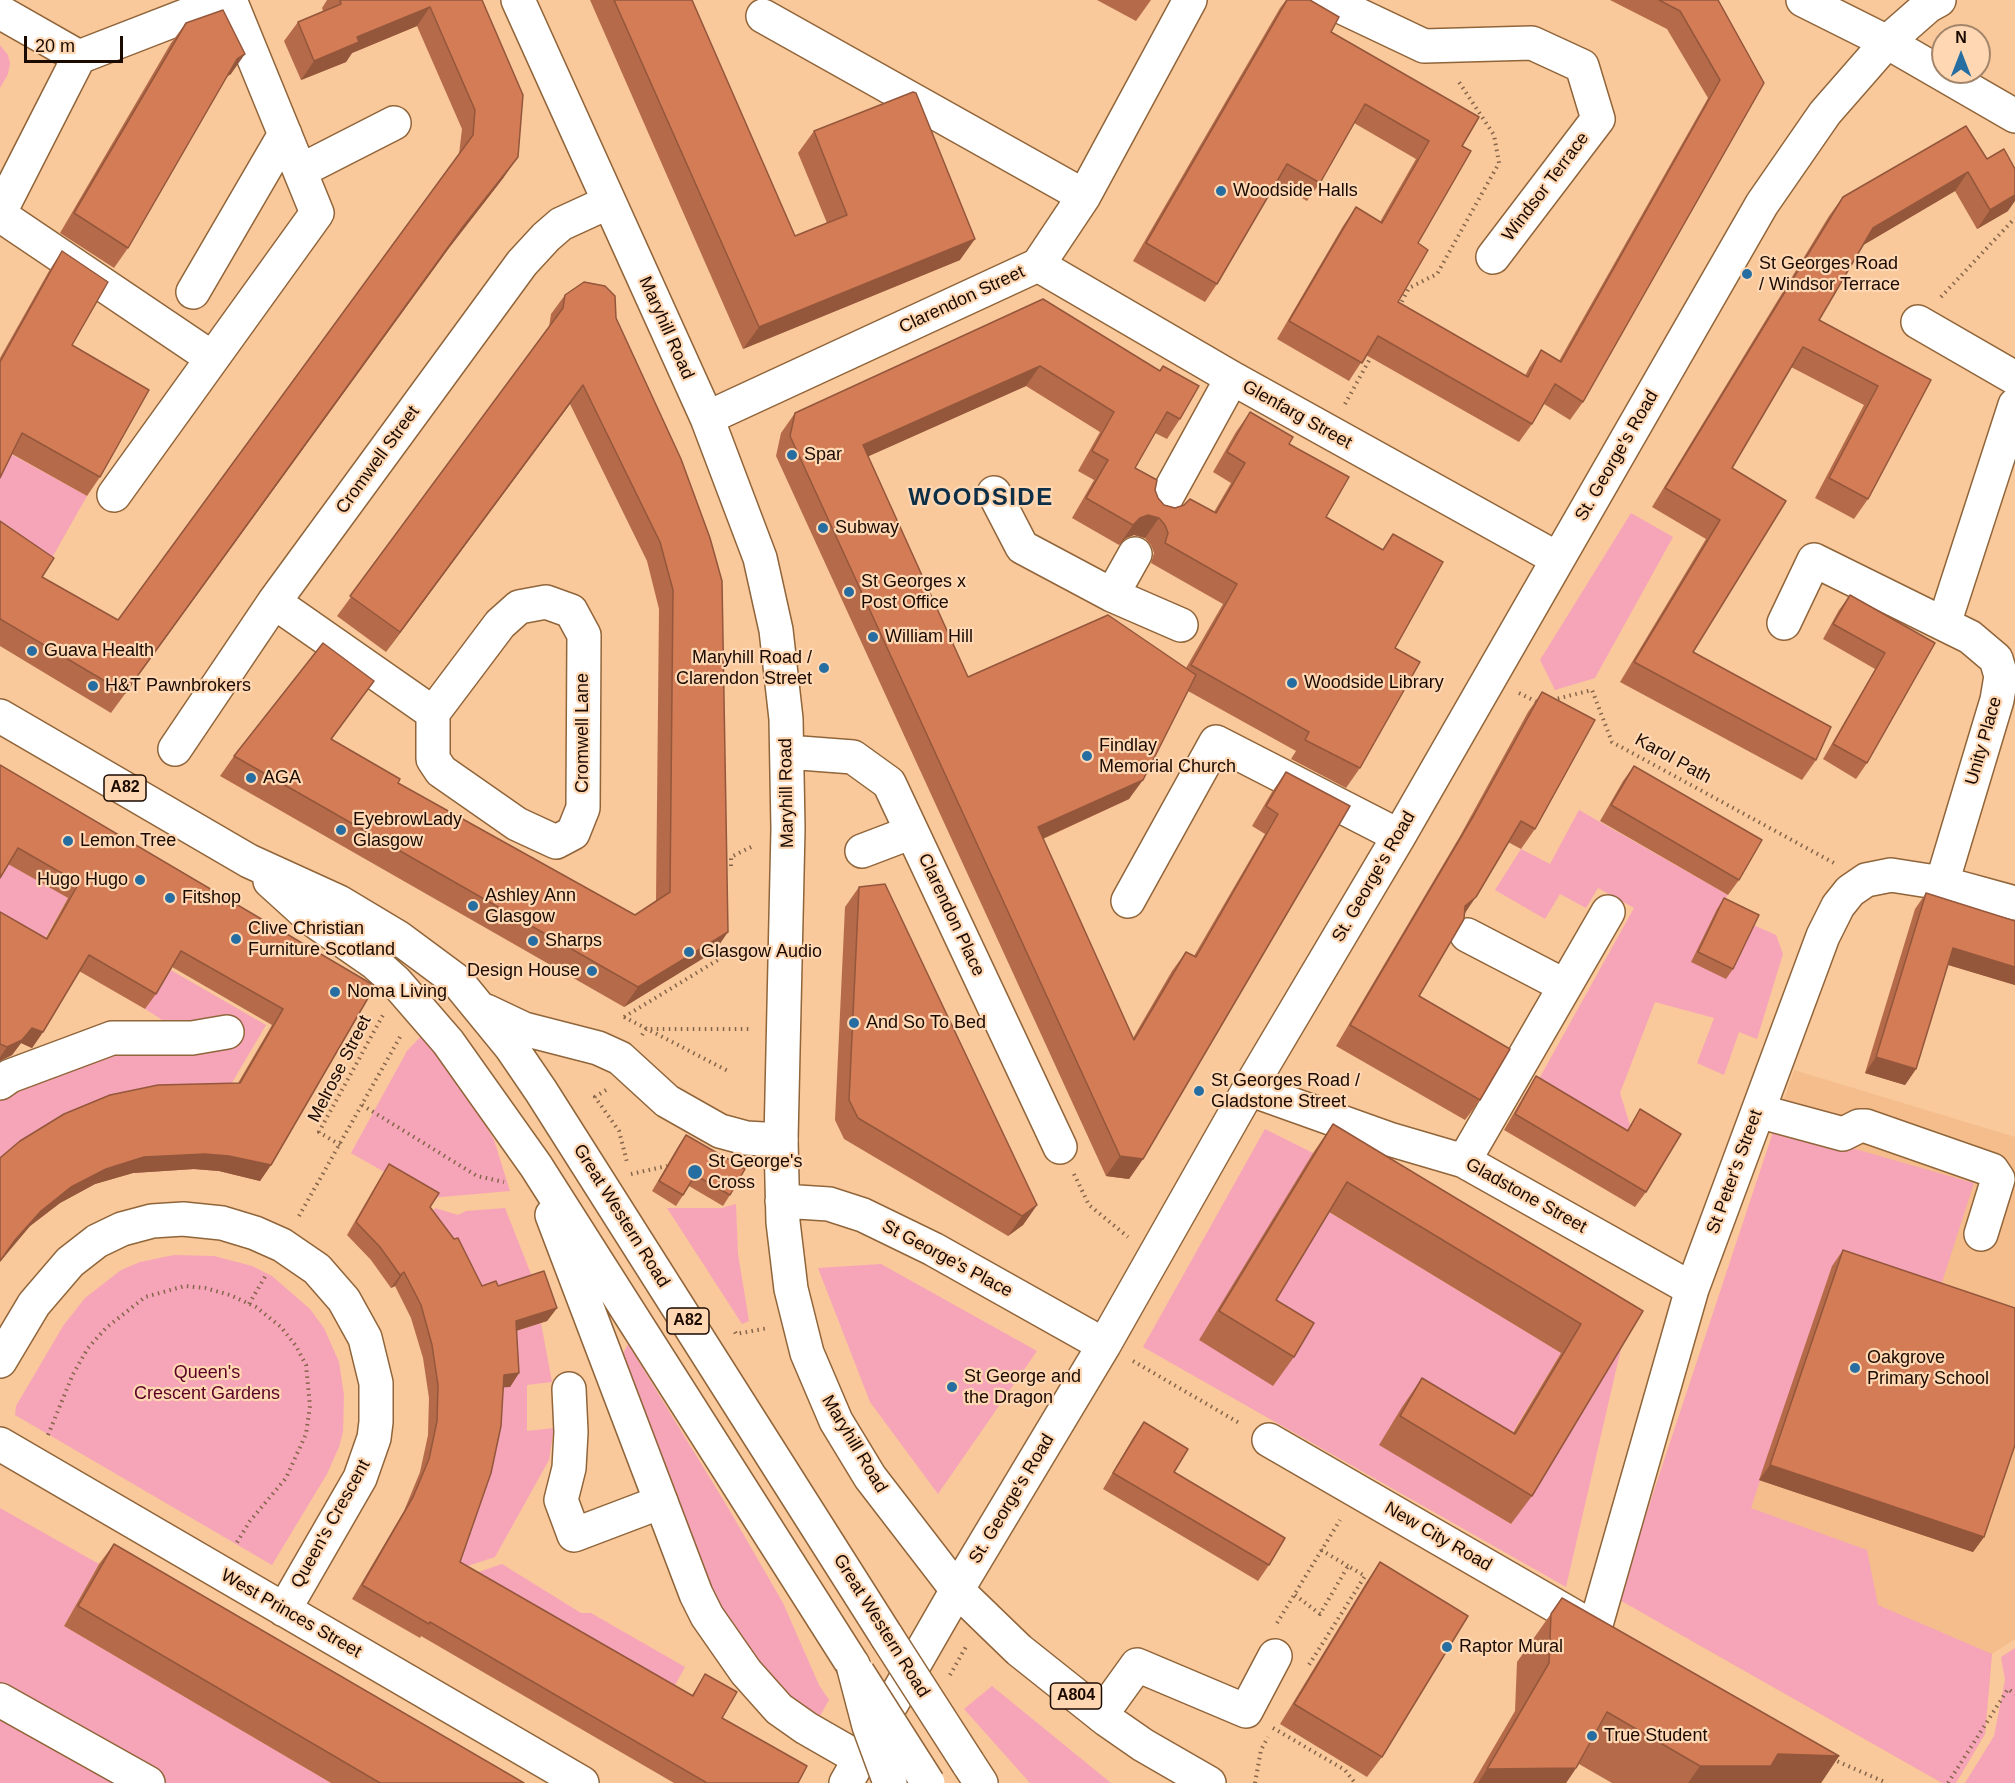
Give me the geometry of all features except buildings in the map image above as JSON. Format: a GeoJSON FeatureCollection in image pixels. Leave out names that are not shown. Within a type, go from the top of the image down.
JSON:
{"type":"FeatureCollection","features":[{"type":"Feature","properties":{"kind":"main road"},"geometry":{"type":"LineString","coordinates":[[114,495],[317,213],[228,0],[79,57],[0,213],[212,358]]}},
{"type":"Feature","properties":{"kind":"main road","name":"Maryhill Road"},"geometry":{"type":"LineString","coordinates":[[518,0],[707,418],[750,525],[767,587],[779,656],[787,752],[788,840],[781,1140],[782,1201],[791,1289],[801,1332],[819,1384],[836,1421],[870,1477],[957,1590]]}},
{"type":"Feature","properties":{"kind":"main road","name":"Clarendon Street"},"geometry":{"type":"LineString","coordinates":[[707,418],[1038,265],[1084,196],[1190,0]]}},
{"type":"Feature","properties":{"kind":"main road","name":"Windsor Terrace"},"geometry":{"type":"LineString","coordinates":[[1327,0],[1424,46],[1532,43],[1582,66],[1598,119],[1493,257]]}},
{"type":"Feature","properties":{"kind":"main road"},"geometry":{"type":"LineString","coordinates":[[1803,0],[1887,42],[2015,116]]}},
{"type":"Feature","properties":{"kind":"main road","name":"St. George's Road"},"geometry":{"type":"LineString","coordinates":[[853,1771],[957,1590],[1104,1345],[1249,1089],[1399,836],[1762,204],[1825,113],[1887,42],[1928,6],[1939,0]]}},
{"type":"Feature","properties":{"kind":"main road"},"geometry":{"type":"LineString","coordinates":[[0,12],[79,57]]}},
{"type":"Feature","properties":{"kind":"main road"},"geometry":{"type":"LineString","coordinates":[[763,16],[1084,196]]}},
{"type":"Feature","properties":{"kind":"main road"},"geometry":{"type":"LineString","coordinates":[[300,171],[394,123]]}},
{"type":"Feature","properties":{"kind":"main road"},"geometry":{"type":"LineString","coordinates":[[193,292],[285,134]]}},
{"type":"Feature","properties":{"kind":"main road","name":"Cromwell Street"},"geometry":{"type":"LineString","coordinates":[[175,749],[274,602],[522,263],[561,224],[609,202]]}},
{"type":"Feature","properties":{"kind":"main road","name":"Glenfarg Street"},"geometry":{"type":"LineString","coordinates":[[1038,265],[1232,378],[1558,559]]}},
{"type":"Feature","properties":{"kind":"main road"},"geometry":{"type":"LineString","coordinates":[[1918,322],[2015,378]]}},
{"type":"Feature","properties":{"kind":"main road"},"geometry":{"type":"LineString","coordinates":[[1160,509],[1232,378]]}},
{"type":"Feature","properties":{"kind":"main road"},"geometry":{"type":"LineString","coordinates":[[1944,624],[2015,405]]}},
{"type":"Feature","properties":{"kind":"main road"},"geometry":{"type":"LineString","coordinates":[[994,493],[1022,547],[1112,595],[1181,625]]}},
{"type":"Feature","properties":{"kind":"main road"},"geometry":{"type":"LineString","coordinates":[[1112,595],[1135,554]]}},
{"type":"Feature","properties":{"kind":"main road","name":"Unity Place"},"geometry":{"type":"LineString","coordinates":[[1784,623],[1814,560],[1944,624],[1982,645],[1996,659],[2001,676],[1997,700],[1942,883]]}},
{"type":"Feature","properties":{"kind":"main road"},"geometry":{"type":"LineString","coordinates":[[274,602],[433,713]]}},
{"type":"Feature","properties":{"kind":"main road","name":"Cromwell Lane"},"geometry":{"type":"LineString","coordinates":[[546,602],[571,611],[584,635],[583,808],[573,833],[556,842],[517,824],[441,771],[434,759],[433,713],[500,624],[519,607],[546,602]]}},
{"type":"Feature","properties":{"kind":"main road","name":"Great Western Road"},"geometry":{"type":"LineString","coordinates":[[0,716],[249,861],[339,902],[399,938],[457,981],[511,1047],[579,1149],[974,1773]]}},
{"type":"Feature","properties":{"kind":"main road"},"geometry":{"type":"LineString","coordinates":[[1128,901],[1216,742],[1399,836]]}},
{"type":"Feature","properties":{"kind":"main road","name":"Clarendon Place"},"geometry":{"type":"LineString","coordinates":[[787,752],[853,757],[889,783],[1060,1147]]}},
{"type":"Feature","properties":{"kind":"main road"},"geometry":{"type":"LineString","coordinates":[[862,851],[912,832]]}},
{"type":"Feature","properties":{"kind":"main road","name":"Great Western Road"},"geometry":{"type":"LineString","coordinates":[[249,861],[313,920],[353,946],[396,982],[448,1042],[536,1166],[928,1783]]}},
{"type":"Feature","properties":{"kind":"main road"},"geometry":{"type":"LineString","coordinates":[[1866,880],[1891,875],[1942,883],[2015,903]]}},
{"type":"Feature","properties":{"kind":"main road","name":"St Peter's Street"},"geometry":{"type":"LineString","coordinates":[[1595,1628],[1692,1289],[1823,936],[1838,906],[1850,891],[1866,880]]}},
{"type":"Feature","properties":{"kind":"main road"},"geometry":{"type":"LineString","coordinates":[[1464,1161],[1608,912]]}},
{"type":"Feature","properties":{"kind":"main road"},"geometry":{"type":"LineString","coordinates":[[1467,935],[1565,986]]}},
{"type":"Feature","properties":{"kind":"main road"},"geometry":{"type":"LineString","coordinates":[[482,1009],[524,1029],[598,1048],[620,1058],[667,1101],[720,1131],[746,1138],[781,1140]]}},
{"type":"Feature","properties":{"kind":"main road"},"geometry":{"type":"LineString","coordinates":[[0,1083],[10,1076],[112,1038],[192,1038],[227,1032]]}},
{"type":"Feature","properties":{"kind":"main road","name":"Gladstone Street"},"geometry":{"type":"LineString","coordinates":[[1249,1089],[1389,1139],[1464,1161],[1692,1289]]}},
{"type":"Feature","properties":{"kind":"main road"},"geometry":{"type":"LineString","coordinates":[[1758,1111],[1843,1134],[1858,1126],[1866,1126],[1992,1170],[1998,1179],[1981,1234]]}},
{"type":"Feature","properties":{"kind":"main road"},"geometry":{"type":"LineString","coordinates":[[536,1166],[561,1241],[696,1594],[716,1631],[746,1672],[779,1709],[853,1771]]}},
{"type":"Feature","properties":{"kind":"main road","name":"St George's Place"},"geometry":{"type":"LineString","coordinates":[[782,1201],[847,1208],[933,1249],[1104,1345]]}},
{"type":"Feature","properties":{"kind":"main road","name":"Queen's Crescent"},"geometry":{"type":"LineString","coordinates":[[0,1360],[34,1304],[70,1262],[97,1241],[122,1229],[152,1221],[183,1219],[222,1223],[255,1233],[282,1245],[317,1269],[344,1300],[355,1318],[369,1353],[378,1404],[374,1438],[360,1478],[284,1610]]}},
{"type":"Feature","properties":{"kind":"main road"},"geometry":{"type":"LineString","coordinates":[[569,1389],[571,1432],[569,1468],[561,1500],[574,1535],[661,1503]]}},
{"type":"Feature","properties":{"kind":"main road","name":"New City Road"},"geometry":{"type":"LineString","coordinates":[[1269,1440],[1624,1646]]}},
{"type":"Feature","properties":{"kind":"main road","name":"West Princes Street"},"geometry":{"type":"LineString","coordinates":[[0,1444],[582,1783]]}},
{"type":"Feature","properties":{"kind":"main road","name":"A804"},"geometry":{"type":"LineString","coordinates":[[957,1590],[1019,1650],[1101,1715],[1143,1745],[1209,1783]]}},
{"type":"Feature","properties":{"kind":"main road"},"geometry":{"type":"LineString","coordinates":[[1101,1715],[1137,1665],[1246,1711],[1275,1656]]}},
{"type":"Feature","properties":{"kind":"main road"},"geometry":{"type":"LineString","coordinates":[[853,1665],[869,1726],[890,1783]]}},
{"type":"Feature","properties":{"kind":"main road"},"geometry":{"type":"LineString","coordinates":[[0,1700],[148,1783]]}},
{"type":"Feature","properties":{"kind":"path"},"geometry":{"type":"LineString","coordinates":[[1398,309],[1409,288],[1437,274],[1499,164],[1494,135],[1436,46]]}},
{"type":"Feature","properties":{"kind":"path"},"geometry":{"type":"LineString","coordinates":[[1918,322],[2015,218]]}},
{"type":"Feature","properties":{"kind":"path"},"geometry":{"type":"LineString","coordinates":[[1329,432],[1375,350]]}},
{"type":"Feature","properties":{"kind":"path","name":"Karol Path"},"geometry":{"type":"LineString","coordinates":[[1490,678],[1539,703],[1592,690],[1612,742],[1866,880]]}},
{"type":"Feature","properties":{"kind":"path"},"geometry":{"type":"LineString","coordinates":[[730,1072],[624,1017],[731,952]]}},
{"type":"Feature","properties":{"kind":"path","name":"Melrose Street"},"geometry":{"type":"LineString","coordinates":[[340,1145],[319,1132],[386,1011],[392,1017]]}},
{"type":"Feature","properties":{"kind":"path"},"geometry":{"type":"LineString","coordinates":[[646,1029],[751,1029]]}},
{"type":"Feature","properties":{"kind":"path","name":"Melrose Street"},"geometry":{"type":"LineString","coordinates":[[282,1245],[404,1030]]}},
{"type":"Feature","properties":{"kind":"path"},"geometry":{"type":"LineString","coordinates":[[595,1097],[619,1131],[630,1174],[667,1166]]}},
{"type":"Feature","properties":{"kind":"path"},"geometry":{"type":"LineString","coordinates":[[362,1105],[477,1176],[504,1182]]}},
{"type":"Feature","properties":{"kind":"path"},"geometry":{"type":"LineString","coordinates":[[1060,1147],[1089,1205],[1153,1257]]}},
{"type":"Feature","properties":{"kind":"path"},"geometry":{"type":"LineString","coordinates":[[45,1441],[73,1374],[88,1348],[106,1328],[145,1298],[185,1286],[205,1288],[249,1304],[281,1327],[296,1346],[306,1365],[310,1406],[306,1434],[286,1478],[250,1521],[234,1549]]}},
{"type":"Feature","properties":{"kind":"path"},"geometry":{"type":"LineString","coordinates":[[736,1334],[757,1330]]}},
{"type":"Feature","properties":{"kind":"path"},"geometry":{"type":"LineString","coordinates":[[1104,1345],[1269,1440]]}},
{"type":"Feature","properties":{"kind":"path"},"geometry":{"type":"LineString","coordinates":[[1348,1566],[1320,1614],[1295,1595],[1358,1491]]}},
{"type":"Feature","properties":{"kind":"path"},"geometry":{"type":"LineString","coordinates":[[1302,1677],[1365,1576],[1321,1550]]}},
{"type":"Feature","properties":{"kind":"path"},"geometry":{"type":"LineString","coordinates":[[1948,1783],[2008,1689],[2015,1694]]}},
{"type":"Feature","properties":{"kind":"path"},"geometry":{"type":"LineString","coordinates":[[1255,1783],[1261,1750],[1278,1717]]}},
{"type":"Feature","properties":{"kind":"path"},"geometry":{"type":"LineString","coordinates":[[1273,1727],[1345,1770],[1355,1783]]}},
{"type":"Feature","properties":{"kind":"path"},"geometry":{"type":"LineString","coordinates":[[1828,1758],[1887,1783]]}},
{"type":"Feature","properties":{"kind":"shaded area","name":"Oakgrove Primary School"},"geometry":{"type":"Polygon","coordinates":[[[1794,1070],[2015,1137],[2015,1639],[1992,1654],[1985,1734],[1956,1783],[1942,1783],[1618,1599],[1794,1070]]]}},
{"type":"Feature","properties":{"kind":"green space"},"geometry":{"type":"Polygon","coordinates":[[[0,45],[8,55],[10,63],[8,74],[0,88],[0,45]]]}},
{"type":"Feature","properties":{"kind":"green space"},"geometry":{"type":"Polygon","coordinates":[[[9,453],[87,496],[41,577],[0,550],[0,470],[9,453]]]}},
{"type":"Feature","properties":{"kind":"green space"},"geometry":{"type":"Polygon","coordinates":[[[1631,513],[1673,537],[1595,678],[1555,690],[1540,660],[1631,513]]]}},
{"type":"Feature","properties":{"kind":"green space"},"geometry":{"type":"Polygon","coordinates":[[[1579,810],[1728,895],[1717,909],[1776,935],[1783,954],[1757,1039],[1739,1032],[1724,1075],[1697,1063],[1714,1018],[1655,1002],[1620,1093],[1630,1125],[1617,1146],[1530,1095],[1634,908],[1598,888],[1586,908],[1560,894],[1545,919],[1495,890],[1521,849],[1550,864],[1579,810]]]}},
{"type":"Feature","properties":{"kind":"green space"},"geometry":{"type":"Polygon","coordinates":[[[7,863],[68,898],[36,954],[0,933],[0,875],[7,863]]]}},
{"type":"Feature","properties":{"kind":"green space"},"geometry":{"type":"Polygon","coordinates":[[[169,969],[266,1025],[230,1086],[0,1164],[0,1098],[31,1077],[183,1033],[145,1009],[169,969]]]}},
{"type":"Feature","properties":{"kind":"green space"},"geometry":{"type":"Polygon","coordinates":[[[422,1035],[471,1100],[494,1140],[510,1191],[430,1198],[351,1153],[407,1051],[422,1035]]]}},
{"type":"Feature","properties":{"kind":"green space"},"geometry":{"type":"Polygon","coordinates":[[[1775,1126],[1974,1183],[1936,1301],[1832,1266],[1751,1508],[1867,1550],[1878,1605],[1992,1654],[1985,1734],[1956,1783],[1942,1783],[1618,1599],[1775,1126]]]}},
{"type":"Feature","properties":{"kind":"green space"},"geometry":{"type":"Polygon","coordinates":[[[1265,1129],[1313,1153],[1256,1329],[1327,1211],[1561,1353],[1494,1463],[1380,1445],[1511,1524],[1623,1340],[1566,1587],[1143,1347],[1265,1129]]]}},
{"type":"Feature","properties":{"kind":"green space"},"geometry":{"type":"Polygon","coordinates":[[[736,1204],[738,1254],[749,1321],[742,1324],[667,1208],[722,1208],[736,1204]]]}},
{"type":"Feature","properties":{"kind":"green space"},"geometry":{"type":"Polygon","coordinates":[[[435,1208],[458,1215],[466,1211],[505,1208],[535,1284],[475,1294],[427,1222],[435,1208]]]}},
{"type":"Feature","properties":{"kind":"green space","name":"Queen's Crescent Gardens"},"geometry":{"type":"Polygon","coordinates":[[[174,1255],[214,1256],[252,1266],[272,1276],[310,1309],[324,1328],[339,1362],[344,1395],[343,1432],[339,1447],[327,1474],[272,1565],[15,1415],[16,1406],[63,1326],[85,1298],[121,1270],[140,1262],[174,1255]]]}},
{"type":"Feature","properties":{"kind":"green space"},"geometry":{"type":"Polygon","coordinates":[[[881,1264],[1037,1351],[938,1494],[870,1402],[818,1268],[881,1264]]]}},
{"type":"Feature","properties":{"kind":"green space"},"geometry":{"type":"Polygon","coordinates":[[[541,1323],[552,1382],[527,1385],[527,1431],[554,1428],[549,1460],[495,1557],[446,1573],[487,1340],[541,1323]]]}},
{"type":"Feature","properties":{"kind":"green space"},"geometry":{"type":"Polygon","coordinates":[[[628,1344],[783,1603],[819,1685],[829,1700],[817,1721],[773,1692],[717,1616],[617,1365],[628,1344]]]}},
{"type":"Feature","properties":{"kind":"green space"},"geometry":{"type":"Polygon","coordinates":[[[0,1508],[99,1564],[64,1626],[331,1783],[0,1783],[0,1508]]]}},
{"type":"Feature","properties":{"kind":"green space"},"geometry":{"type":"Polygon","coordinates":[[[502,1564],[581,1613],[591,1613],[685,1667],[667,1700],[458,1579],[502,1564]]]}},
{"type":"Feature","properties":{"kind":"green space"},"geometry":{"type":"Polygon","coordinates":[[[2015,1648],[2015,1783],[1965,1783],[1994,1736],[2005,1680],[2001,1657],[2015,1648]]]}},
{"type":"Feature","properties":{"kind":"green space"},"geometry":{"type":"Polygon","coordinates":[[[992,1686],[1111,1783],[1030,1783],[964,1709],[992,1686]]]}},
{"type":"Feature","properties":{"kind":"place","name":"Woodside Halls"},"geometry":{"type":"Point","coordinates":[1221,191]}},
{"type":"Feature","properties":{"kind":"place","name":"St Georges Road / Windsor Terrace"},"geometry":{"type":"Point","coordinates":[1747,274]}},
{"type":"Feature","properties":{"kind":"place","name":"Spar"},"geometry":{"type":"Point","coordinates":[792,455]}},
{"type":"Feature","properties":{"kind":"place","name":"Subway"},"geometry":{"type":"Point","coordinates":[823,528]}},
{"type":"Feature","properties":{"kind":"place","name":"St Georges x Post Office"},"geometry":{"type":"Point","coordinates":[849,592]}},
{"type":"Feature","properties":{"kind":"place","name":"William Hill"},"geometry":{"type":"Point","coordinates":[873,637]}},
{"type":"Feature","properties":{"kind":"place","name":"Guava Health"},"geometry":{"type":"Point","coordinates":[32,651]}},
{"type":"Feature","properties":{"kind":"place","name":"Maryhill Road / Clarendon Street"},"geometry":{"type":"Point","coordinates":[824,668]}},
{"type":"Feature","properties":{"kind":"place","name":"Woodside Library"},"geometry":{"type":"Point","coordinates":[1292,683]}},
{"type":"Feature","properties":{"kind":"place","name":"H&T Pawnbrokers"},"geometry":{"type":"Point","coordinates":[93,686]}},
{"type":"Feature","properties":{"kind":"place","name":"Findlay Memorial Church"},"geometry":{"type":"Point","coordinates":[1087,756]}},
{"type":"Feature","properties":{"kind":"place","name":"AGA"},"geometry":{"type":"Point","coordinates":[251,778]}},
{"type":"Feature","properties":{"kind":"place","name":"EyebrowLady Glasgow"},"geometry":{"type":"Point","coordinates":[341,830]}},
{"type":"Feature","properties":{"kind":"place","name":"Lemon Tree"},"geometry":{"type":"Point","coordinates":[68,841]}},
{"type":"Feature","properties":{"kind":"place","name":"Hugo Hugo"},"geometry":{"type":"Point","coordinates":[140,880]}},
{"type":"Feature","properties":{"kind":"place","name":"Fitshop"},"geometry":{"type":"Point","coordinates":[170,898]}},
{"type":"Feature","properties":{"kind":"place","name":"Ashley Ann Glasgow"},"geometry":{"type":"Point","coordinates":[473,906]}},
{"type":"Feature","properties":{"kind":"place","name":"Clive Christian Furniture Scotland"},"geometry":{"type":"Point","coordinates":[236,939]}},
{"type":"Feature","properties":{"kind":"place","name":"Sharps"},"geometry":{"type":"Point","coordinates":[533,941]}},
{"type":"Feature","properties":{"kind":"place","name":"Glasgow Audio"},"geometry":{"type":"Point","coordinates":[689,952]}},
{"type":"Feature","properties":{"kind":"place","name":"Design House"},"geometry":{"type":"Point","coordinates":[592,971]}},
{"type":"Feature","properties":{"kind":"place","name":"Noma Living"},"geometry":{"type":"Point","coordinates":[335,992]}},
{"type":"Feature","properties":{"kind":"place","name":"And So To Bed"},"geometry":{"type":"Point","coordinates":[854,1023]}},
{"type":"Feature","properties":{"kind":"place","name":"St Georges Road / Gladstone Street"},"geometry":{"type":"Point","coordinates":[1199,1091]}},
{"type":"Feature","properties":{"kind":"place","name":"St George's Cross"},"geometry":{"type":"Point","coordinates":[695,1172]}},
{"type":"Feature","properties":{"kind":"place","name":"Oakgrove Primary School"},"geometry":{"type":"Point","coordinates":[1855,1368]}},
{"type":"Feature","properties":{"kind":"place","name":"St George and the Dragon"},"geometry":{"type":"Point","coordinates":[952,1387]}},
{"type":"Feature","properties":{"kind":"place","name":"Raptor Mural"},"geometry":{"type":"Point","coordinates":[1447,1647]}},
{"type":"Feature","properties":{"kind":"place","name":"True Student"},"geometry":{"type":"Point","coordinates":[1592,1736]}},
{"type":"Feature","properties":{"kind":"district","name":"WOODSIDE"},"geometry":{"type":"Point","coordinates":[981,498]}}]}
